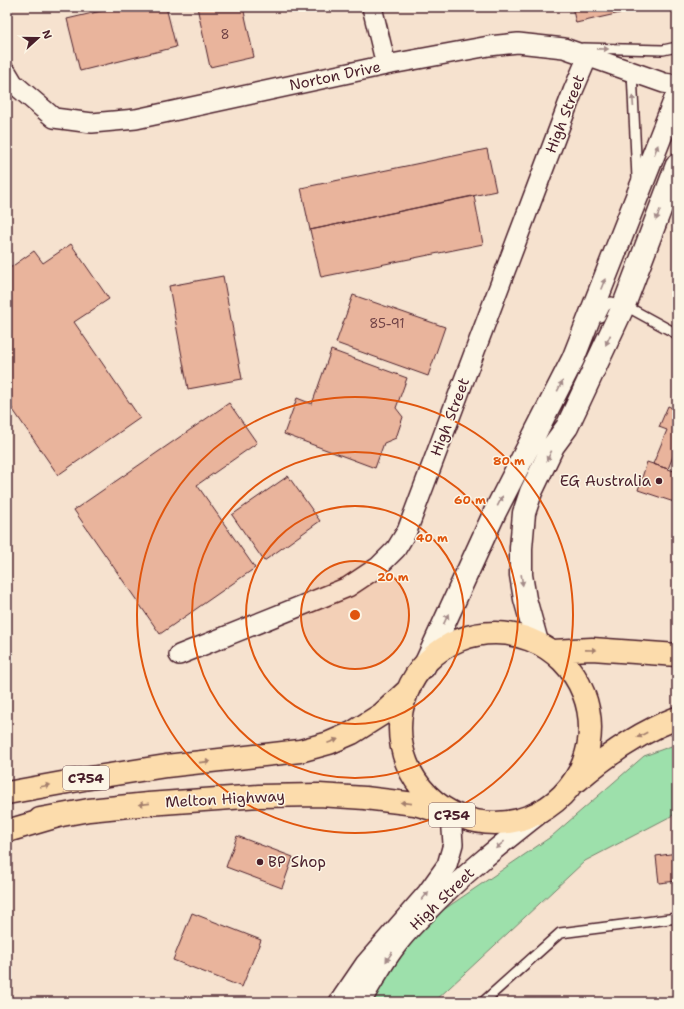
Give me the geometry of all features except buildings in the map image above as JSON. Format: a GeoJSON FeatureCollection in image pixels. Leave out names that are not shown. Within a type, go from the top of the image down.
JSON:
{"type":"FeatureCollection","features":[{"type":"Feature","properties":{"kind":"highway","name":"Melton Highway"},"geometry":{"type":"LineString","coordinates":[[7,793],[166,766],[293,752],[329,743],[358,729],[382,714],[410,688],[424,667],[442,647],[460,637],[487,630],[516,634],[544,646],[677,655]]}},
{"type":"Feature","properties":{"kind":"highway","name":"Melton Highway"},"geometry":{"type":"LineString","coordinates":[[544,646],[569,672],[581,692],[588,715],[589,739],[584,763],[573,784]]}},
{"type":"Feature","properties":{"kind":"highway","name":"Melton Highway"},"geometry":{"type":"LineString","coordinates":[[410,688],[402,714],[401,741],[408,767],[422,791],[447,814]]}},
{"type":"Feature","properties":{"kind":"highway","name":"Melton Highway"},"geometry":{"type":"LineString","coordinates":[[7,825],[125,806],[197,799],[311,795],[365,798],[415,804],[477,823],[499,825],[521,821],[542,812],[559,800],[573,784],[602,760],[637,737],[677,718]]}},
{"type":"Feature","properties":{"kind":"highway"},"geometry":{"type":"LineString","coordinates":[[7,831],[58,816]]}},
{"type":"Feature","properties":{"kind":"main road"},"geometry":{"type":"LineString","coordinates":[[424,667],[495,512],[573,359],[677,95]]}},
{"type":"Feature","properties":{"kind":"main road"},"geometry":{"type":"LineString","coordinates":[[544,646],[525,599],[521,575],[521,548],[524,513],[531,492],[553,446],[567,427],[624,305],[677,165]]}},
{"type":"Feature","properties":{"kind":"street"},"geometry":{"type":"LineString","coordinates":[[372,7],[386,65]]}},
{"type":"Feature","properties":{"kind":"street","name":"Norton Drive"},"geometry":{"type":"LineString","coordinates":[[7,73],[13,83],[54,118],[92,123],[136,119],[386,65],[489,46],[518,43],[564,48],[664,83],[677,85]]}},
{"type":"Feature","properties":{"kind":"street","name":"High Street"},"geometry":{"type":"LineString","coordinates":[[179,655],[348,587],[378,567],[396,549],[407,531],[573,91],[588,56]]}},
{"type":"Feature","properties":{"kind":"street","name":"High Street"},"geometry":{"type":"LineString","coordinates":[[361,1002],[397,945],[415,924],[447,891],[505,841],[542,812]]}},
{"type":"Feature","properties":{"kind":"street","name":"High Street"},"geometry":{"type":"LineString","coordinates":[[339,1002],[365,964],[427,893],[447,865],[452,844],[447,814]]}},
{"type":"Feature","properties":{"kind":"lane"},"geometry":{"type":"LineString","coordinates":[[564,48],[663,50],[677,47]]}},
{"type":"Feature","properties":{"kind":"lane"},"geometry":{"type":"LineString","coordinates":[[632,72],[638,195]]}},
{"type":"Feature","properties":{"kind":"lane"},"geometry":{"type":"LineString","coordinates":[[573,359],[584,352],[605,307],[611,302],[624,305],[677,334]]}},
{"type":"Feature","properties":{"kind":"lane"},"geometry":{"type":"LineString","coordinates":[[483,1002],[560,933],[677,918]]}},
{"type":"Feature","properties":{"kind":"green space"},"geometry":{"type":"Polygon","coordinates":[[[677,744],[677,813],[585,861],[434,1002],[371,1002],[389,971],[430,919],[552,836],[644,756],[677,744]]]}},
{"type":"Feature","properties":{"kind":"place","name":"EG Australia"},"geometry":{"type":"Point","coordinates":[659,481]}},
{"type":"Feature","properties":{"kind":"place","name":"BP Shop"},"geometry":{"type":"Point","coordinates":[260,862]}}]}
